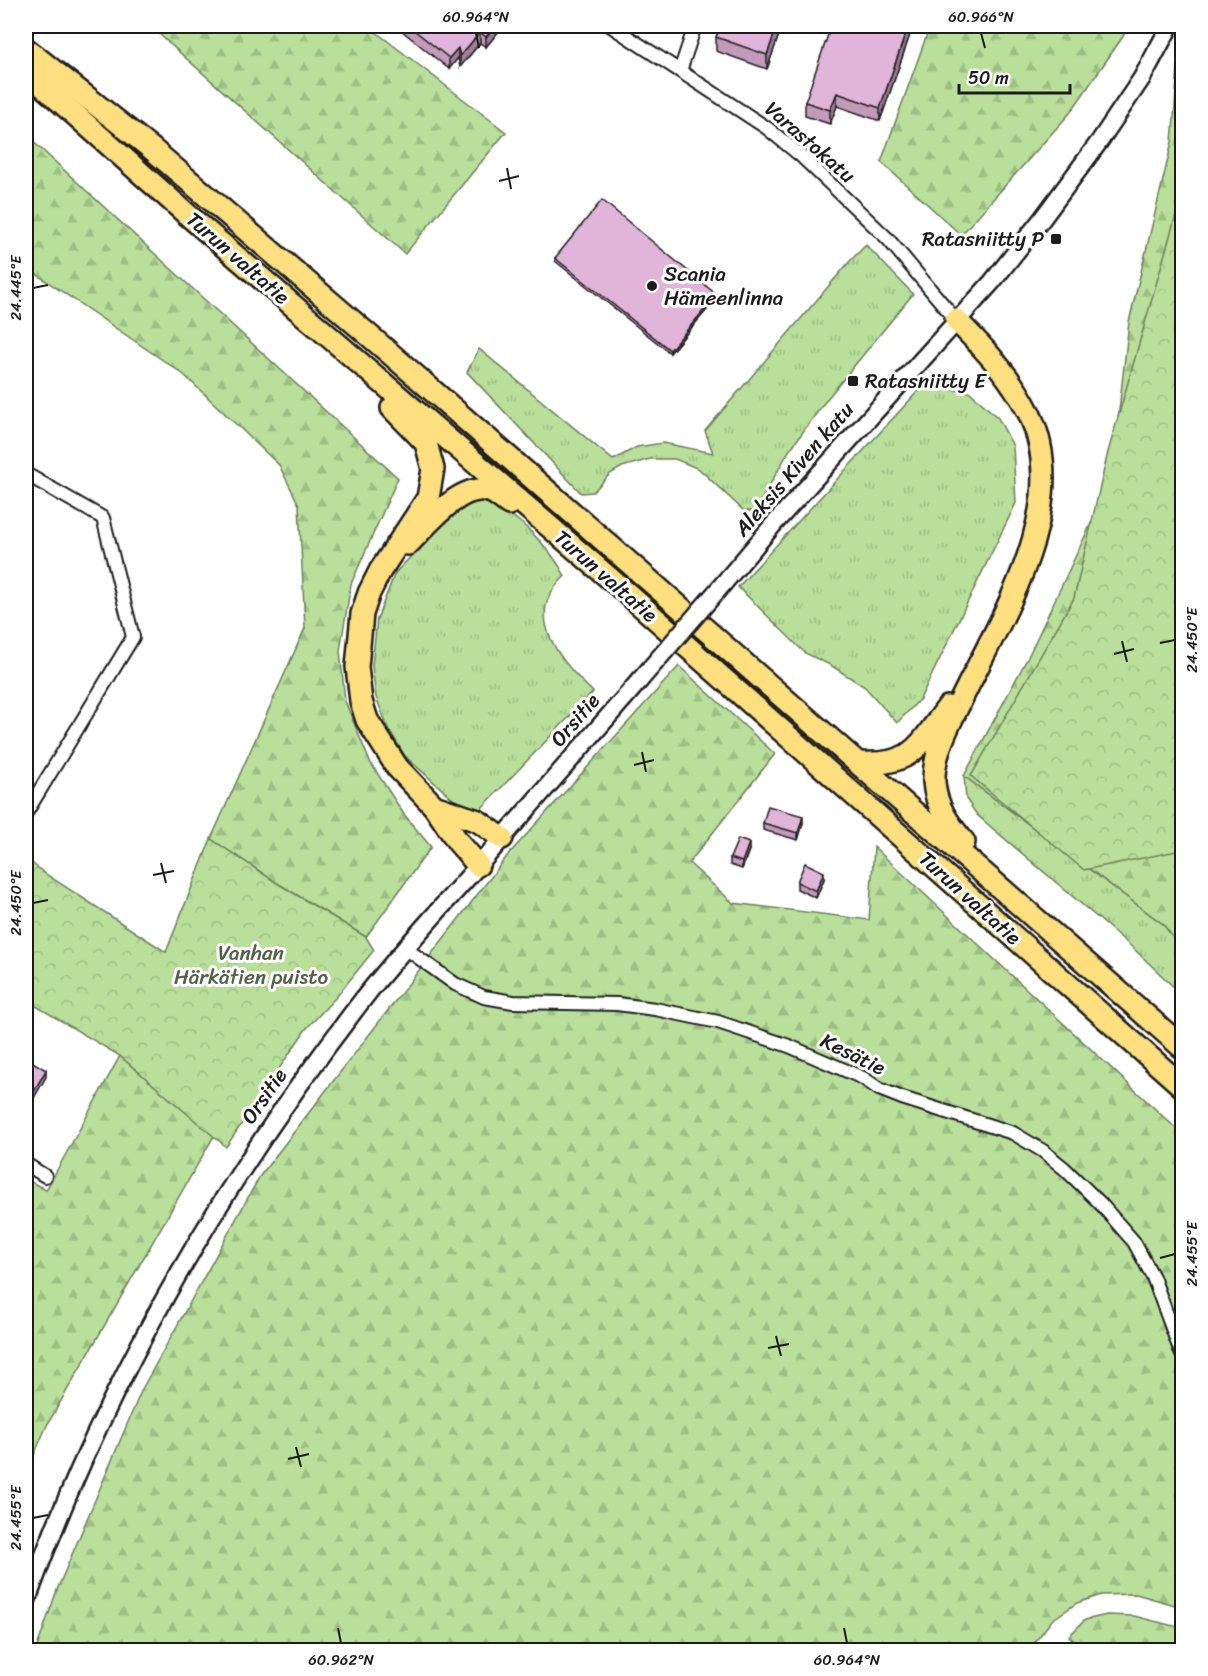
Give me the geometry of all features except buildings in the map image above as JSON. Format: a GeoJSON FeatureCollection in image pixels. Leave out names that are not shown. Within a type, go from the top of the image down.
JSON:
{"type":"FeatureCollection","features":[{"type":"Feature","properties":{"kind":"highway","name":"Turun valtatie"},"geometry":{"type":"LineString","coordinates":[[26,49],[152,149],[270,249],[1182,1047]]}},
{"type":"Feature","properties":{"kind":"highway","name":"Turun valtatie"},"geometry":{"type":"LineString","coordinates":[[26,71],[189,216],[629,595],[1182,1086]]}},
{"type":"Feature","properties":{"kind":"highway"},"geometry":{"type":"LineString","coordinates":[[189,216],[211,243],[267,300],[403,417],[426,443],[433,470],[428,498],[380,571],[369,593],[362,614],[357,666],[362,702],[372,729],[397,767],[434,806],[458,842],[478,865]]}},
{"type":"Feature","properties":{"kind":"highway"},"geometry":{"type":"LineString","coordinates":[[956,320],[995,362],[1015,389],[1030,415],[1040,449],[1044,480],[1039,522],[1009,608],[975,671],[944,737],[936,761],[934,779],[935,794],[947,822],[1007,892]]}},
{"type":"Feature","properties":{"kind":"highway"},"geometry":{"type":"LineString","coordinates":[[380,571],[459,496],[479,490],[490,491],[519,510],[547,534],[629,595]]}},
{"type":"Feature","properties":{"kind":"highway"},"geometry":{"type":"LineString","coordinates":[[859,763],[893,763],[915,750],[975,671]]}},
{"type":"Feature","properties":{"kind":"highway"},"geometry":{"type":"LineString","coordinates":[[434,806],[478,821],[502,838]]}},
{"type":"Feature","properties":{"kind":"main road","name":"Aleksis Kiven katu"},"geometry":{"type":"LineString","coordinates":[[640,680],[992,282],[1099,142],[1151,64],[1170,26]]}},
{"type":"Feature","properties":{"kind":"main road","name":"Orsitie"},"geometry":{"type":"LineString","coordinates":[[26,1603],[48,1541],[94,1438],[151,1324],[207,1226],[264,1135],[365,997],[405,948],[640,680]]}},
{"type":"Feature","properties":{"kind":"street","name":"Varastokatu"},"geometry":{"type":"LineString","coordinates":[[611,26],[767,128],[800,155],[888,239],[956,320]]}},
{"type":"Feature","properties":{"kind":"street"},"geometry":{"type":"LineString","coordinates":[[680,71],[696,26]]}},
{"type":"Feature","properties":{"kind":"street"},"geometry":{"type":"LineString","coordinates":[[26,474],[103,518],[133,637],[26,813]]}},
{"type":"Feature","properties":{"kind":"street","name":"Kesätie"},"geometry":{"type":"LineString","coordinates":[[405,948],[455,984],[484,998],[513,1002],[617,1004],[718,1022],[789,1046],[863,1078],[879,1089],[902,1098],[1013,1132],[1043,1151],[1065,1169],[1100,1203],[1134,1242],[1153,1277],[1182,1355]]}},
{"type":"Feature","properties":{"kind":"street"},"geometry":{"type":"LineString","coordinates":[[26,1164],[45,1176]]}},
{"type":"Feature","properties":{"kind":"green space"},"geometry":{"type":"Polygon","coordinates":[[[150,26],[368,26],[506,132],[405,254],[150,26]]]}},
{"type":"Feature","properties":{"kind":"green space"},"geometry":{"type":"Polygon","coordinates":[[[930,26],[1129,26],[1070,113],[961,235],[881,162],[930,26]]]}},
{"type":"Feature","properties":{"kind":"green space"},"geometry":{"type":"Polygon","coordinates":[[[1182,37],[1182,949],[1163,924],[964,776],[1028,657],[1111,481],[1129,322],[1172,142],[1182,37]]]}},
{"type":"Feature","properties":{"kind":"green space"},"geometry":{"type":"Polygon","coordinates":[[[26,135],[398,478],[351,584],[340,650],[345,701],[370,762],[403,813],[431,847],[366,937],[277,883],[211,839],[305,628],[299,505],[279,465],[183,374],[26,267],[26,135]]]}},
{"type":"Feature","properties":{"kind":"green space"},"geometry":{"type":"Polygon","coordinates":[[[1182,194],[1182,850],[1084,870],[971,776],[1074,598],[1108,452],[1182,194]]]}},
{"type":"Feature","properties":{"kind":"green space"},"geometry":{"type":"Polygon","coordinates":[[[866,245],[913,294],[827,399],[789,451],[755,511],[744,511],[699,469],[675,459],[650,459],[622,467],[610,474],[593,492],[581,493],[467,372],[479,349],[613,460],[637,447],[663,443],[713,453],[705,431],[866,245]]]}},
{"type":"Feature","properties":{"kind":"green space"},"geometry":{"type":"Polygon","coordinates":[[[937,387],[970,392],[998,418],[1013,446],[1016,503],[920,699],[897,723],[865,687],[832,666],[805,653],[738,587],[920,389],[937,387]]]}},
{"type":"Feature","properties":{"kind":"green space"},"geometry":{"type":"Polygon","coordinates":[[[481,502],[505,511],[517,520],[541,542],[559,565],[565,576],[553,589],[548,599],[545,612],[546,625],[550,638],[565,662],[593,692],[478,812],[465,810],[405,756],[388,728],[376,697],[372,666],[377,619],[395,573],[460,506],[481,502]]]}},
{"type":"Feature","properties":{"kind":"green space"},"geometry":{"type":"Polygon","coordinates":[[[679,666],[775,754],[689,863],[733,903],[869,920],[874,847],[1182,1134],[1182,1607],[1136,1594],[1101,1595],[1077,1603],[1052,1620],[1029,1650],[36,1650],[57,1590],[142,1389],[260,1176],[508,855],[679,666]]]}},
{"type":"Feature","properties":{"kind":"green space"},"geometry":{"type":"Polygon","coordinates":[[[964,776],[1163,924],[1182,949],[1182,995],[1133,948],[977,815],[966,799],[964,776]]]}},
{"type":"Feature","properties":{"kind":"green space","name":"Vanhan Härkätien puisto"},"geometry":{"type":"Polygon","coordinates":[[[211,839],[277,883],[366,937],[374,950],[337,996],[306,1029],[226,1147],[120,1056],[26,1000],[26,858],[44,873],[166,952],[211,839]]]}},
{"type":"Feature","properties":{"kind":"green space"},"geometry":{"type":"Polygon","coordinates":[[[120,1056],[214,1136],[47,1425],[26,1474],[26,1179],[46,1190],[120,1056]]]}},
{"type":"Feature","properties":{"kind":"green space"},"geometry":{"type":"Polygon","coordinates":[[[1107,1615],[1134,1616],[1182,1628],[1182,1650],[1084,1650],[1069,1636],[1085,1620],[1107,1615]]]}},
{"type":"Feature","properties":{"kind":"place","name":"Ratasniitty P"},"geometry":{"type":"Point","coordinates":[1056,239]}},
{"type":"Feature","properties":{"kind":"place","name":"Scania Hämeenlinna"},"geometry":{"type":"Point","coordinates":[652,286]}},
{"type":"Feature","properties":{"kind":"place","name":"Ratasniitty E"},"geometry":{"type":"Point","coordinates":[853,381]}}]}
